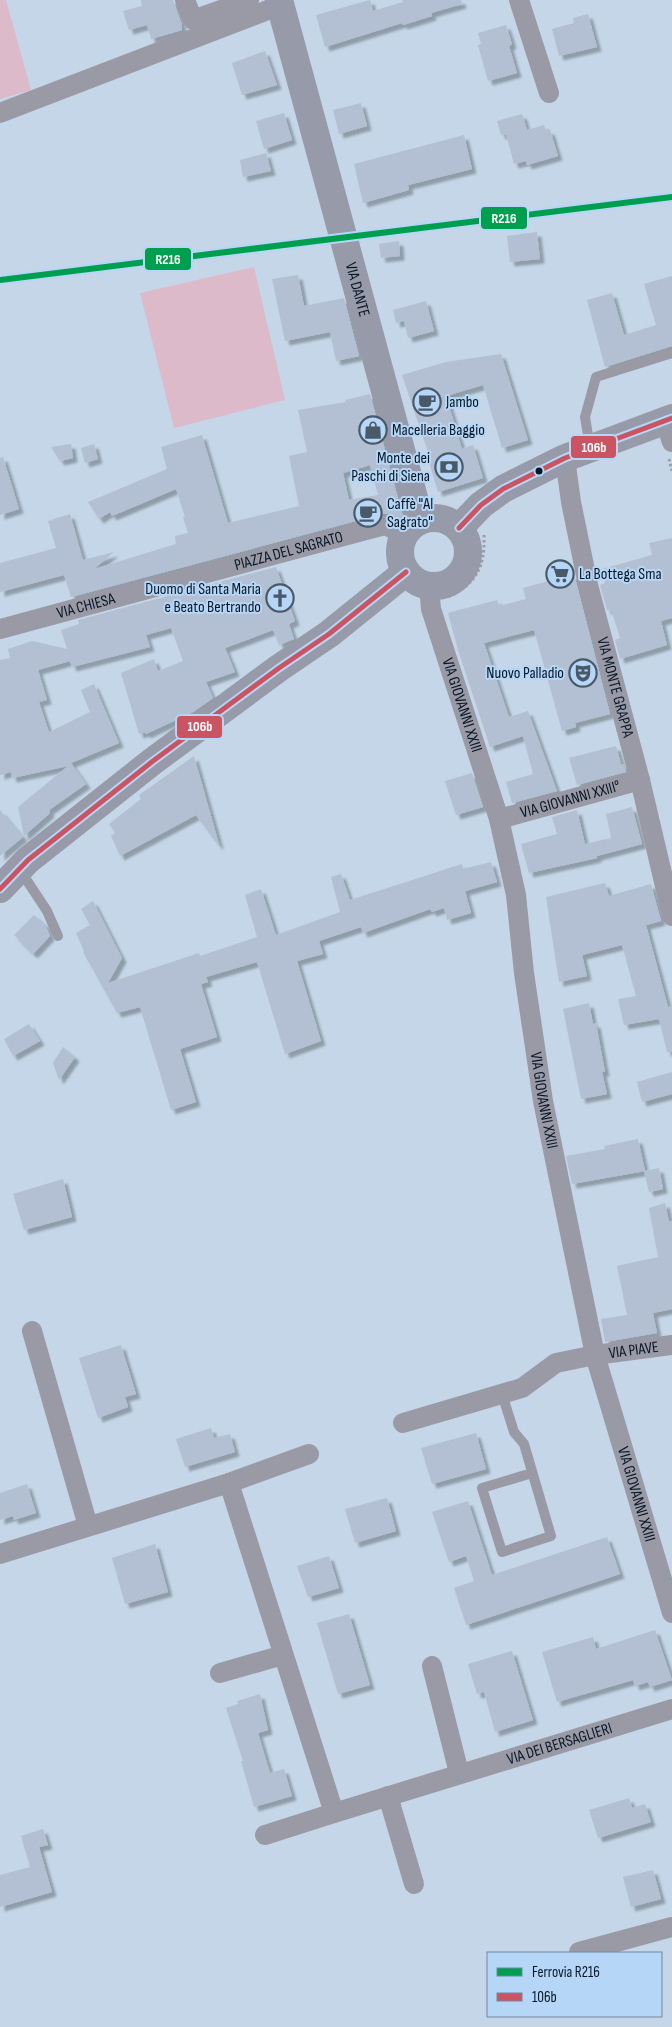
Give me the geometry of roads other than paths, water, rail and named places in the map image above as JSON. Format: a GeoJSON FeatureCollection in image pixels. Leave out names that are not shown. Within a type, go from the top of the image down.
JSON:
{"type":"FeatureCollection","features":[{"type":"Feature","properties":{"kind":"main road","name":"VIA DANTE"},"geometry":{"type":"LineString","coordinates":[[280,2],[412,527]]}},
{"type":"Feature","properties":{"kind":"main road"},"geometry":{"type":"LineString","coordinates":[[412,527],[399,553],[406,572],[420,584],[440,586],[450,583],[465,568],[468,558],[468,547],[465,537],[459,528],[481,505],[503,488],[565,458],[590,449],[670,427]]}},
{"type":"Feature","properties":{"kind":"main road","name":"PIAZZA DEL SAGRATO"},"geometry":{"type":"LineString","coordinates":[[412,527],[430,518],[441,518],[459,528]]}},
{"type":"Feature","properties":{"kind":"main road"},"geometry":{"type":"LineString","coordinates":[[0,889],[28,860],[183,738],[329,634],[406,572]]}},
{"type":"Feature","properties":{"kind":"street"},"geometry":{"type":"LineString","coordinates":[[185,0],[192,20],[249,0]]}},
{"type":"Feature","properties":{"kind":"street"},"geometry":{"type":"LineString","coordinates":[[523,1],[549,94]]}},
{"type":"Feature","properties":{"kind":"street"},"geometry":{"type":"LineString","coordinates":[[0,113],[280,2]]}},
{"type":"Feature","properties":{"kind":"street","name":"VIA MONTE GRAPPA"},"geometry":{"type":"LineString","coordinates":[[565,458],[571,502],[588,585],[640,780],[672,916]]}},
{"type":"Feature","properties":{"kind":"street","name":"PIAZZA DEL SAGRATO"},"geometry":{"type":"LineString","coordinates":[[171,583],[385,525],[412,527]]}},
{"type":"Feature","properties":{"kind":"street","name":"VIA CHIESA"},"geometry":{"type":"LineString","coordinates":[[0,628],[171,583]]}},
{"type":"Feature","properties":{"kind":"street","name":"VIA GIOVANNI XXIII"},"geometry":{"type":"LineString","coordinates":[[429,586],[431,609],[499,819],[516,895],[524,973],[543,1101],[595,1356],[672,1613]]}},
{"type":"Feature","properties":{"kind":"street","name":"VIA GIOVANNI XXIII°"},"geometry":{"type":"LineString","coordinates":[[499,819],[640,780]]}},
{"type":"Feature","properties":{"kind":"street"},"geometry":{"type":"LineString","coordinates":[[32,1331],[88,1526]]}},
{"type":"Feature","properties":{"kind":"street","name":"VIA PIAVE"},"geometry":{"type":"LineString","coordinates":[[403,1423],[522,1388],[556,1363],[672,1344]]}},
{"type":"Feature","properties":{"kind":"street"},"geometry":{"type":"LineString","coordinates":[[0,1554],[229,1483],[309,1454]]}},
{"type":"Feature","properties":{"kind":"street"},"geometry":{"type":"LineString","coordinates":[[229,1483],[334,1813]]}},
{"type":"Feature","properties":{"kind":"street"},"geometry":{"type":"LineString","coordinates":[[220,1673],[284,1655]]}},
{"type":"Feature","properties":{"kind":"street"},"geometry":{"type":"LineString","coordinates":[[432,1666],[453,1775]]}},
{"type":"Feature","properties":{"kind":"street","name":"VIA DEI BERSAGLIERI"},"geometry":{"type":"LineString","coordinates":[[265,1835],[453,1775],[672,1709]]}},
{"type":"Feature","properties":{"kind":"street"},"geometry":{"type":"LineString","coordinates":[[388,1796],[414,1884]]}},
{"type":"Feature","properties":{"kind":"street"},"geometry":{"type":"LineString","coordinates":[[579,1952],[672,1927]]}},
{"type":"Feature","properties":{"kind":"lane"},"geometry":{"type":"LineString","coordinates":[[590,449],[585,417],[596,377],[672,353]]}},
{"type":"Feature","properties":{"kind":"lane"},"geometry":{"type":"LineString","coordinates":[[19,869],[47,911],[58,936]]}},
{"type":"Feature","properties":{"kind":"lane"},"geometry":{"type":"LineString","coordinates":[[502,1394],[514,1432],[524,1444],[551,1536],[502,1552],[482,1488],[532,1473]]}},
{"type":"Feature","properties":{"kind":"rail line","name":"R216"},"geometry":{"type":"LineString","coordinates":[[0,280],[672,197]]}},
{"type":"Feature","properties":{"kind":"place","name":"Jambo"},"geometry":{"type":"Point","coordinates":[427,402]}},
{"type":"Feature","properties":{"kind":"place","name":"Macelleria Baggio"},"geometry":{"type":"Point","coordinates":[373,430]}},
{"type":"Feature","properties":{"kind":"place","name":"Monte dei Paschi di Siena"},"geometry":{"type":"Point","coordinates":[449,467]}},
{"type":"Feature","properties":{"kind":"place","name":"Caffè \"Al Sagrato\""},"geometry":{"type":"Point","coordinates":[368,513]}},
{"type":"Feature","properties":{"kind":"place","name":"La Bottega Sma"},"geometry":{"type":"Point","coordinates":[560,574]}},
{"type":"Feature","properties":{"kind":"place","name":"Duomo di Santa Maria e Beato Bertrando"},"geometry":{"type":"Point","coordinates":[280,598]}},
{"type":"Feature","properties":{"kind":"place","name":"Nuovo Palladio"},"geometry":{"type":"Point","coordinates":[583,673]}}]}
